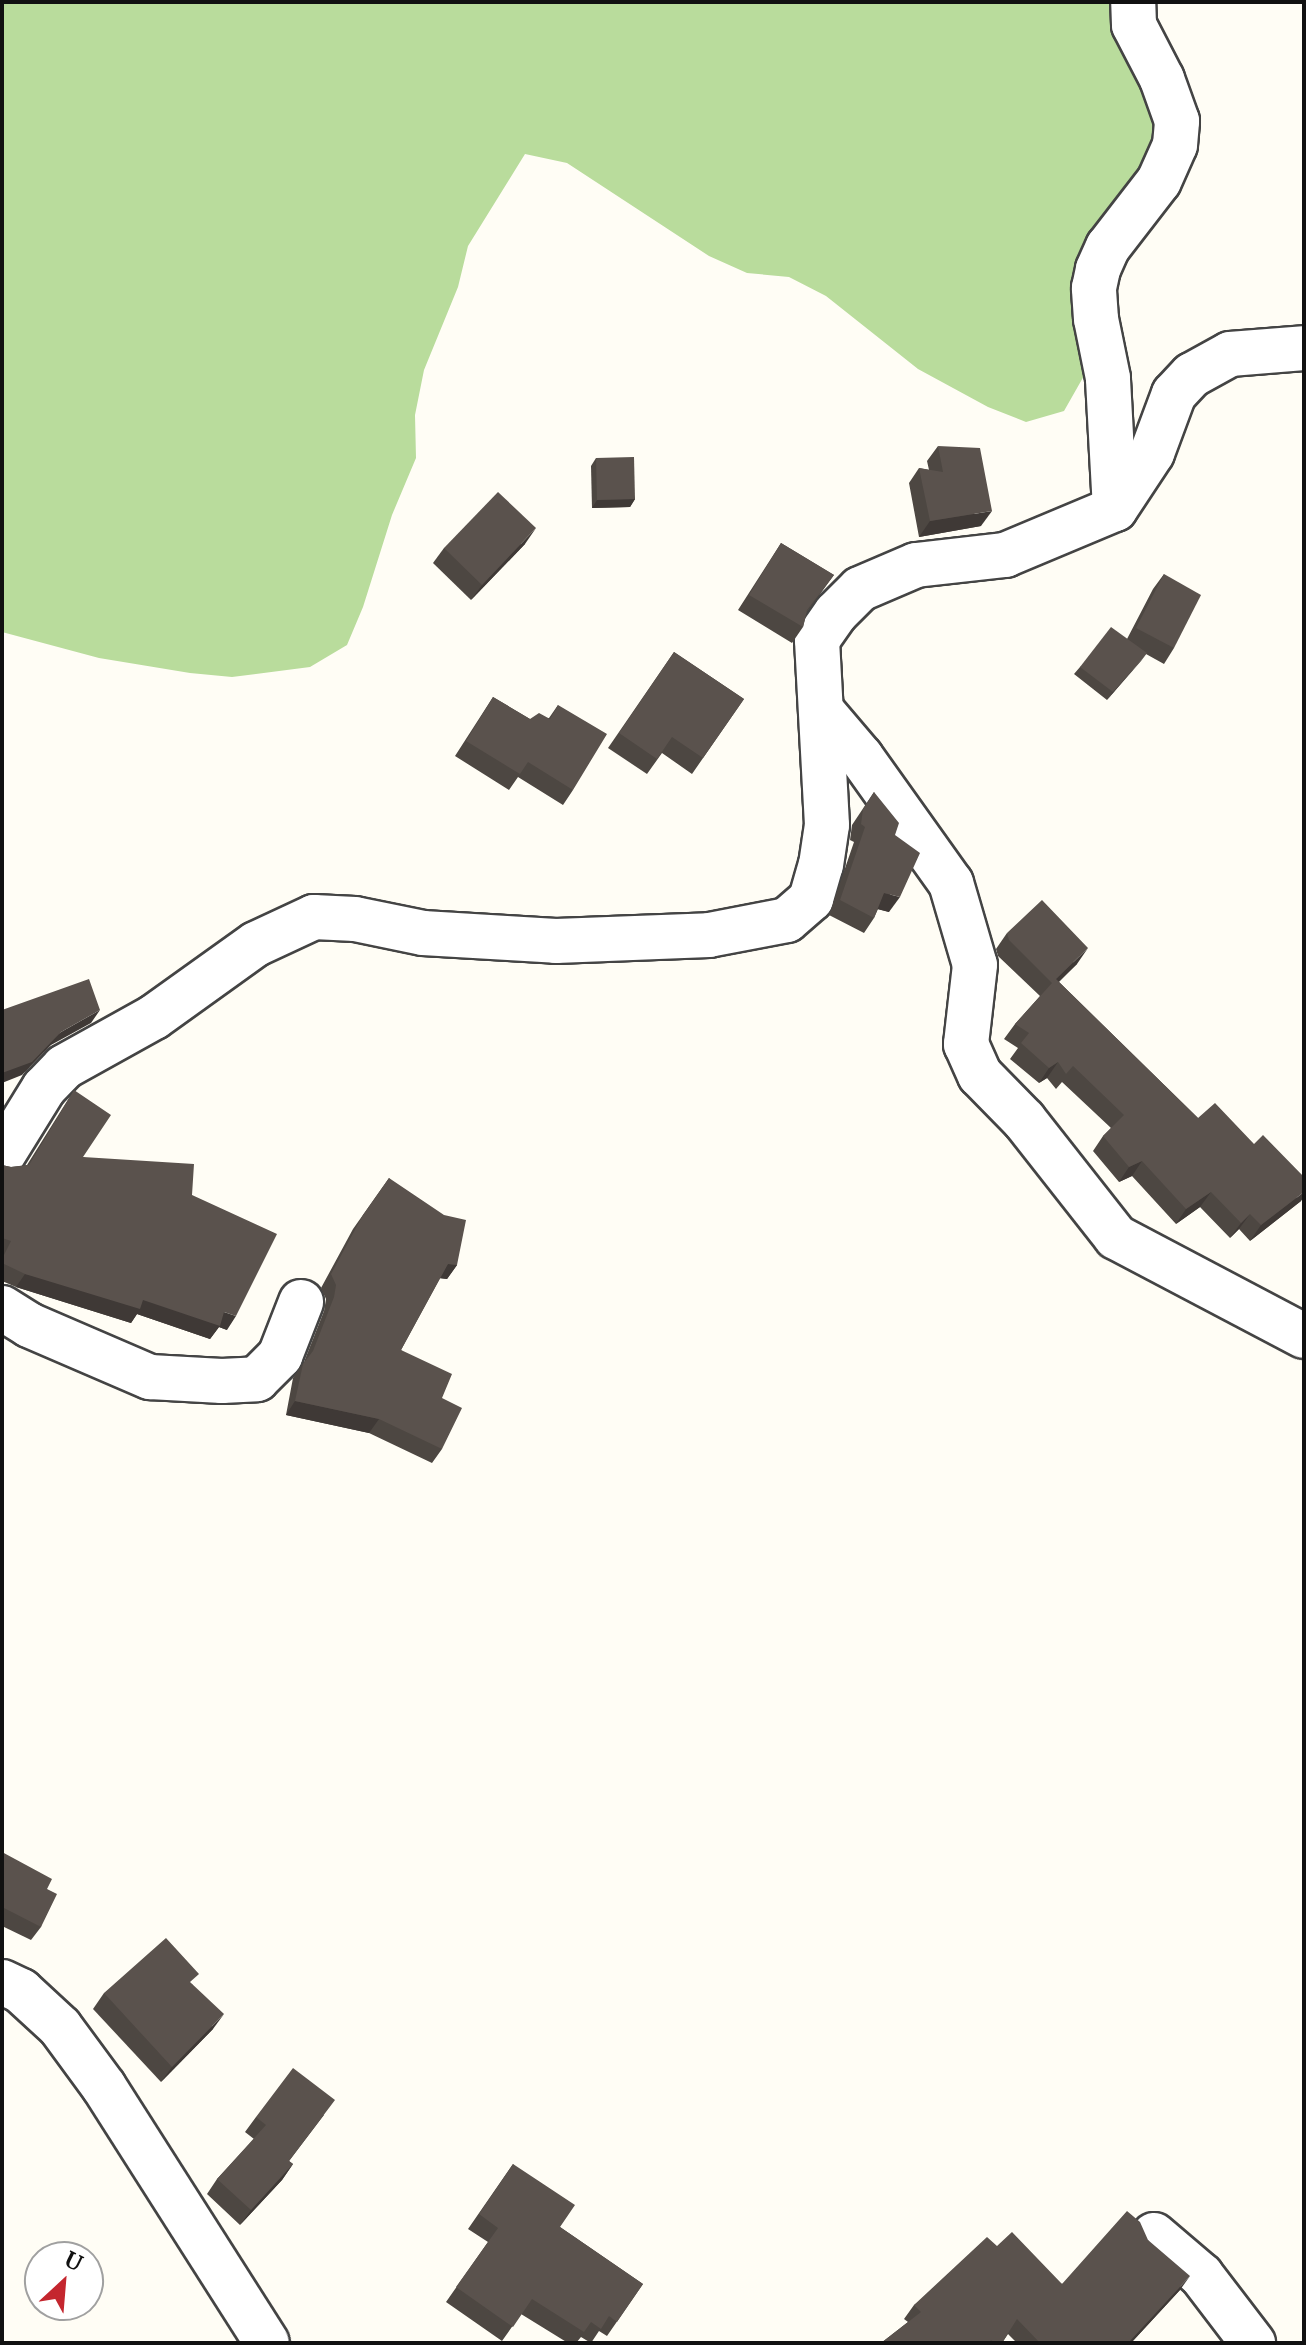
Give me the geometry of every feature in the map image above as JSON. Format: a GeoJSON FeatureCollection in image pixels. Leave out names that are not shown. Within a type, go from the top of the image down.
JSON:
{"type":"FeatureCollection","features":[{"type":"Feature","properties":{"kind":"street"},"geometry":{"type":"LineString","coordinates":[[1115,509],[1108,378],[1096,319],[1094,288],[1108,247],[1159,181],[1175,145],[1177,121],[1162,79],[1134,25],[1133,2]]}},
{"type":"Feature","properties":{"kind":"street"},"geometry":{"type":"LineString","coordinates":[[2,1156],[44,1088],[64,1067],[154,1017],[256,944],[314,917],[355,919],[423,933],[556,941],[709,935],[787,920],[811,899],[821,865],[827,825],[817,640],[836,613],[860,589],[916,565],[1005,555],[1115,509],[1152,453],[1174,394],[1192,375],[1230,354],[1304,348]]}},
{"type":"Feature","properties":{"kind":"street"},"geometry":{"type":"LineString","coordinates":[[821,710],[861,757],[951,883],[975,965],[966,1044],[980,1075],[1024,1120],[1105,1227],[1116,1237],[1304,1336]]}},
{"type":"Feature","properties":{"kind":"street"},"geometry":{"type":"LineString","coordinates":[[2,1308],[29,1325],[150,1377],[222,1381],[257,1379],[280,1356],[301,1302]]}},
{"type":"Feature","properties":{"kind":"street"},"geometry":{"type":"LineString","coordinates":[[2,1982],[21,1991],[60,2027],[167,2181],[267,2343]]}},
{"type":"Feature","properties":{"kind":"street"},"geometry":{"type":"LineString","coordinates":[[1154,2235],[1201,2275],[1253,2343]]}},
{"type":"Feature","properties":{"kind":"green space"},"geometry":{"type":"Polygon","coordinates":[[[2,2],[1115,2],[1139,64],[1160,139],[1089,367],[1064,411],[1026,422],[988,407],[918,369],[826,296],[789,277],[747,273],[709,256],[567,163],[525,154],[468,246],[458,287],[424,370],[415,415],[416,458],[392,515],[363,607],[347,645],[310,667],[232,677],[190,673],[99,658],[2,632],[2,2]]]}},
{"type":"Feature","properties":{"kind":"building"},"geometry":{"type":"Polygon","coordinates":[[[938,446],[980,448],[992,511],[930,521],[919,468],[943,472],[938,446]]]}},
{"type":"Feature","properties":{"kind":"building"},"geometry":{"type":"Polygon","coordinates":[[[634,457],[635,499],[597,500],[596,458],[634,457]]]}},
{"type":"Feature","properties":{"kind":"building"},"geometry":{"type":"Polygon","coordinates":[[[498,492],[536,528],[482,585],[444,548],[498,492]]]}},
{"type":"Feature","properties":{"kind":"building"},"geometry":{"type":"Polygon","coordinates":[[[781,543],[834,575],[807,610],[803,627],[749,595],[781,543]]]}},
{"type":"Feature","properties":{"kind":"building"},"geometry":{"type":"Polygon","coordinates":[[[1164,574],[1201,595],[1174,648],[1136,628],[1164,574]]]}},
{"type":"Feature","properties":{"kind":"building"},"geometry":{"type":"Polygon","coordinates":[[[1111,627],[1147,653],[1113,692],[1080,667],[1111,627]]]}},
{"type":"Feature","properties":{"kind":"building"},"geometry":{"type":"Polygon","coordinates":[[[674,652],[744,699],[703,758],[672,737],[657,759],[619,733],[674,652]]]}},
{"type":"Feature","properties":{"kind":"building"},"geometry":{"type":"Polygon","coordinates":[[[493,697],[530,719],[539,713],[550,719],[558,705],[607,734],[573,790],[528,762],[520,774],[466,741],[493,697]]]}},
{"type":"Feature","properties":{"kind":"building"},"geometry":{"type":"Polygon","coordinates":[[[874,792],[899,823],[895,835],[920,853],[900,897],[884,893],[874,918],[840,900],[865,827],[861,824],[863,809],[874,792]]]}},
{"type":"Feature","properties":{"kind":"building"},"geometry":{"type":"Polygon","coordinates":[[[1042,900],[1088,948],[1056,979],[1198,1118],[1215,1103],[1254,1144],[1263,1135],[1304,1177],[1304,1192],[1261,1225],[1250,1214],[1241,1223],[1211,1192],[1186,1209],[1142,1161],[1129,1167],[1103,1136],[1124,1115],[1073,1066],[1066,1074],[1058,1062],[1049,1068],[1021,1043],[1029,1033],[1015,1024],[1052,983],[1009,940],[1007,933],[1042,900]]]}},
{"type":"Feature","properties":{"kind":"building"},"geometry":{"type":"Polygon","coordinates":[[[89,979],[100,1010],[61,1032],[32,1062],[2,1073],[2,1010],[89,979]]]}},
{"type":"Feature","properties":{"kind":"building"},"geometry":{"type":"Polygon","coordinates":[[[74,1090],[111,1115],[83,1157],[194,1164],[192,1195],[277,1234],[236,1316],[224,1312],[220,1326],[143,1300],[140,1309],[25,1274],[2,1263],[11,1241],[2,1238],[2,1165],[29,1165],[74,1090]]]}},
{"type":"Feature","properties":{"kind":"building"},"geometry":{"type":"Polygon","coordinates":[[[389,1178],[444,1215],[466,1220],[457,1265],[448,1264],[401,1350],[452,1374],[442,1398],[462,1408],[442,1449],[379,1419],[295,1401],[303,1364],[313,1351],[334,1297],[336,1285],[331,1274],[363,1215],[389,1178]]]}},
{"type":"Feature","properties":{"kind":"building"},"geometry":{"type":"Polygon","coordinates":[[[2,1852],[52,1879],[47,1889],[57,1894],[41,1927],[2,1907],[2,1852]]]}},
{"type":"Feature","properties":{"kind":"building"},"geometry":{"type":"Polygon","coordinates":[[[166,1938],[199,1974],[190,1982],[224,2014],[172,2067],[104,1993],[166,1938]]]}},
{"type":"Feature","properties":{"kind":"building"},"geometry":{"type":"Polygon","coordinates":[[[293,2068],[335,2100],[289,2161],[293,2164],[251,2210],[217,2179],[266,2125],[256,2117],[293,2068]]]}},
{"type":"Feature","properties":{"kind":"building"},"geometry":{"type":"Polygon","coordinates":[[[513,2164],[575,2205],[560,2227],[643,2284],[617,2322],[609,2316],[601,2329],[591,2322],[584,2332],[532,2299],[513,2327],[456,2287],[498,2228],[479,2214],[513,2164]]]}},
{"type":"Feature","properties":{"kind":"building"},"geometry":{"type":"Polygon","coordinates":[[[1127,2211],[1140,2222],[1148,2240],[1190,2276],[1128,2343],[1040,2343],[1017,2319],[1002,2343],[991,2340],[989,2343],[881,2343],[921,2312],[914,2305],[987,2237],[997,2246],[1012,2232],[1062,2284],[1127,2211]]]}}]}
